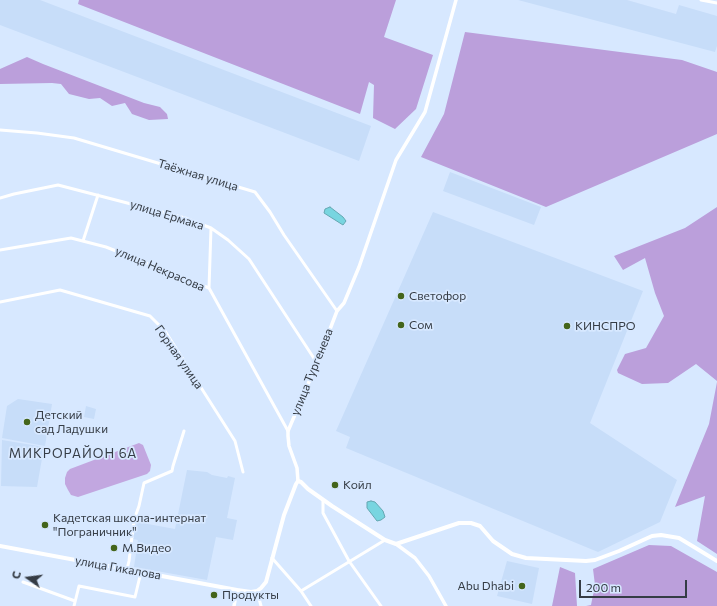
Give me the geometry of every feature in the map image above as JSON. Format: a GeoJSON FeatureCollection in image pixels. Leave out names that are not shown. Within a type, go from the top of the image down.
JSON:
{"type":"FeatureCollection","features":[{"type":"Feature","properties":{"kind":"main road"},"geometry":{"type":"LineString","coordinates":[[257,591],[266,582],[284,515],[298,481],[323,500],[385,540],[396,544],[459,523],[471,523],[480,526],[493,540],[512,554],[526,558],[586,561],[594,560],[619,551],[652,536],[661,535],[679,538],[717,561]]}},
{"type":"Feature","properties":{"kind":"main road","name":"улица Гикалова"},"geometry":{"type":"LineString","coordinates":[[0,546],[237,590],[250,592],[257,591]]}},
{"type":"Feature","properties":{"kind":"street","name":"улица Тургенева"},"geometry":{"type":"LineString","coordinates":[[298,481],[297,468],[289,446],[288,431],[317,364],[337,311],[344,303],[359,267],[396,160],[425,112],[456,0]]}},
{"type":"Feature","properties":{"kind":"street"},"geometry":{"type":"LineString","coordinates":[[701,0],[717,4]]}},
{"type":"Feature","properties":{"kind":"street","name":"Таёжная улица"},"geometry":{"type":"LineString","coordinates":[[0,130],[74,138],[255,192],[337,311]]}},
{"type":"Feature","properties":{"kind":"street","name":"улица Ермака"},"geometry":{"type":"LineString","coordinates":[[0,198],[58,185],[184,218],[210,228],[228,240],[249,260],[317,364]]}},
{"type":"Feature","properties":{"kind":"street"},"geometry":{"type":"LineString","coordinates":[[84,241],[98,195]]}},
{"type":"Feature","properties":{"kind":"street"},"geometry":{"type":"LineString","coordinates":[[209,288],[210,228]]}},
{"type":"Feature","properties":{"kind":"street","name":"улица Некрасова"},"geometry":{"type":"LineString","coordinates":[[0,250],[71,238],[106,247],[209,288],[288,431]]}},
{"type":"Feature","properties":{"kind":"street","name":"Горная улица"},"geometry":{"type":"LineString","coordinates":[[0,302],[60,290],[150,316],[165,331],[235,441],[243,472]]}},
{"type":"Feature","properties":{"kind":"street"},"geometry":{"type":"LineString","coordinates":[[127,569],[134,520],[144,483],[172,471],[184,431]]}},
{"type":"Feature","properties":{"kind":"street"},"geometry":{"type":"LineString","coordinates":[[323,500],[323,513],[349,561],[381,606]]}},
{"type":"Feature","properties":{"kind":"street"},"geometry":{"type":"LineString","coordinates":[[301,591],[385,540]]}},
{"type":"Feature","properties":{"kind":"street"},"geometry":{"type":"LineString","coordinates":[[396,544],[415,558],[429,576],[446,606]]}},
{"type":"Feature","properties":{"kind":"street"},"geometry":{"type":"LineString","coordinates":[[272,558],[301,591],[311,606]]}},
{"type":"Feature","properties":{"kind":"street"},"geometry":{"type":"LineString","coordinates":[[74,606],[79,586],[136,597],[141,572]]}},
{"type":"Feature","properties":{"kind":"street"},"geometry":{"type":"LineString","coordinates":[[23,582],[75,601]]}},
{"type":"Feature","properties":{"kind":"street"},"geometry":{"type":"LineString","coordinates":[[234,606],[237,590]]}},
{"type":"Feature","properties":{"kind":"street"},"geometry":{"type":"LineString","coordinates":[[257,591],[261,606]]}},
{"type":"Feature","properties":{"kind":"shaded area"},"geometry":{"type":"Polygon","coordinates":[[[0,0],[40,0],[371,126],[359,161],[0,25],[0,0]]]}},
{"type":"Feature","properties":{"kind":"shaded area"},"geometry":{"type":"Polygon","coordinates":[[[79,0],[396,0],[384,37],[433,55],[416,109],[395,129],[373,118],[374,85],[369,82],[360,114],[78,4],[79,0]]]}},
{"type":"Feature","properties":{"kind":"shaded area"},"geometry":{"type":"Polygon","coordinates":[[[518,0],[627,0],[676,14],[679,5],[717,16],[717,46],[715,52],[518,0]]]}},
{"type":"Feature","properties":{"kind":"shaded area"},"geometry":{"type":"Polygon","coordinates":[[[465,32],[682,60],[717,72],[717,134],[546,207],[421,157],[444,114],[465,32]]]}},
{"type":"Feature","properties":{"kind":"shaded area"},"geometry":{"type":"Polygon","coordinates":[[[27,57],[144,103],[160,107],[167,114],[168,119],[149,120],[132,114],[125,103],[112,106],[100,98],[89,99],[69,94],[61,84],[0,84],[0,69],[27,57]]]}},
{"type":"Feature","properties":{"kind":"shaded area"},"geometry":{"type":"Polygon","coordinates":[[[450,172],[541,207],[534,225],[443,191],[450,172]]]}},
{"type":"Feature","properties":{"kind":"shaded area"},"geometry":{"type":"Polygon","coordinates":[[[330,207],[346,221],[343,225],[324,213],[325,209],[330,207]]]}},
{"type":"Feature","properties":{"kind":"shaded area"},"geometry":{"type":"Polygon","coordinates":[[[717,207],[717,381],[696,364],[668,383],[642,384],[618,373],[617,370],[625,354],[646,348],[664,316],[655,293],[645,258],[623,270],[614,256],[685,228],[717,207]]]}},
{"type":"Feature","properties":{"kind":"shaded area"},"geometry":{"type":"Polygon","coordinates":[[[433,212],[643,291],[590,423],[677,480],[660,522],[598,552],[346,448],[350,437],[336,431],[433,212]]]}},
{"type":"Feature","properties":{"kind":"shaded area"},"geometry":{"type":"Polygon","coordinates":[[[717,382],[717,554],[697,541],[705,496],[675,507],[709,424],[717,382]]]}},
{"type":"Feature","properties":{"kind":"shaded area","name":"Детский сад Ладушки"},"geometry":{"type":"Polygon","coordinates":[[[18,399],[52,404],[45,446],[2,438],[7,406],[18,399]]]}},
{"type":"Feature","properties":{"kind":"shaded area"},"geometry":{"type":"Polygon","coordinates":[[[86,406],[96,409],[94,419],[84,417],[86,406]]]}},
{"type":"Feature","properties":{"kind":"shaded area","name":"Детский сад Ладушки"},"geometry":{"type":"Polygon","coordinates":[[[2,440],[44,447],[37,487],[1,486],[2,440]]]}},
{"type":"Feature","properties":{"kind":"shaded area"},"geometry":{"type":"Polygon","coordinates":[[[139,443],[143,445],[151,465],[150,471],[147,474],[78,497],[71,495],[65,484],[67,472],[70,469],[139,443]]]}},
{"type":"Feature","properties":{"kind":"shaded area"},"geometry":{"type":"Polygon","coordinates":[[[187,470],[207,472],[212,475],[227,478],[228,476],[235,478],[227,518],[237,520],[233,540],[216,537],[207,580],[134,567],[138,540],[133,539],[137,522],[175,529],[187,470]]]}},
{"type":"Feature","properties":{"kind":"shaded area"},"geometry":{"type":"Polygon","coordinates":[[[367,502],[375,502],[383,511],[385,517],[381,520],[377,521],[367,508],[367,502]]]}},
{"type":"Feature","properties":{"kind":"shaded area"},"geometry":{"type":"Polygon","coordinates":[[[649,545],[671,546],[717,572],[717,606],[586,606],[591,605],[595,585],[593,569],[649,545]]]}},
{"type":"Feature","properties":{"kind":"shaded area"},"geometry":{"type":"Polygon","coordinates":[[[507,561],[539,568],[532,604],[497,596],[507,561]]]}},
{"type":"Feature","properties":{"kind":"shaded area"},"geometry":{"type":"Polygon","coordinates":[[[560,567],[575,573],[577,606],[552,606],[560,567]]]}},
{"type":"Feature","properties":{"kind":"place","name":"Светофор"},"geometry":{"type":"Point","coordinates":[401,296]}},
{"type":"Feature","properties":{"kind":"place","name":"Сом"},"geometry":{"type":"Point","coordinates":[401,325]}},
{"type":"Feature","properties":{"kind":"place","name":"КИНСПРО"},"geometry":{"type":"Point","coordinates":[567,326]}},
{"type":"Feature","properties":{"kind":"place","name":"Детский сад Ладушки"},"geometry":{"type":"Point","coordinates":[27,422]}},
{"type":"Feature","properties":{"kind":"place","name":"Койл"},"geometry":{"type":"Point","coordinates":[335,485]}},
{"type":"Feature","properties":{"kind":"place","name":"Кадетская школа-интернат \"Пограничник\""},"geometry":{"type":"Point","coordinates":[45,525]}},
{"type":"Feature","properties":{"kind":"place","name":"М.Видео"},"geometry":{"type":"Point","coordinates":[114,548]}},
{"type":"Feature","properties":{"kind":"place","name":"Abu Dhabi"},"geometry":{"type":"Point","coordinates":[522,586]}},
{"type":"Feature","properties":{"kind":"place","name":"Продукты"},"geometry":{"type":"Point","coordinates":[214,595]}},
{"type":"Feature","properties":{"kind":"district","name":"МИКРОРАЙОН 6А"},"geometry":{"type":"Point","coordinates":[73,454]}}]}
